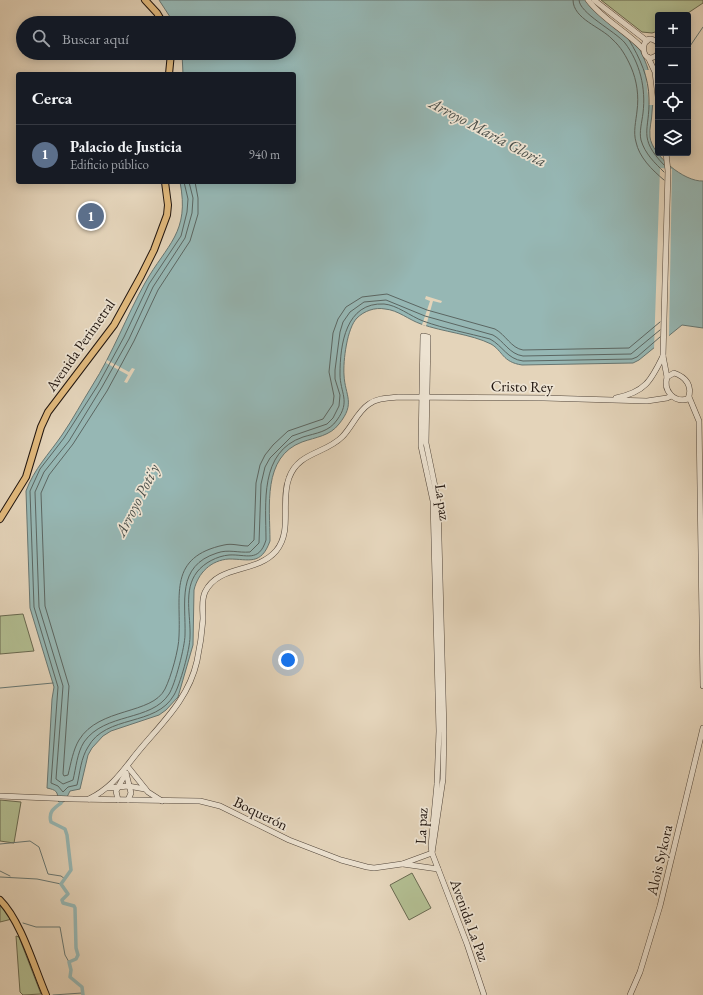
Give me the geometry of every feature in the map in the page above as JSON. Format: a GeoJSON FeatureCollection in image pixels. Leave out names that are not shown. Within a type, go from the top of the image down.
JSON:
{"type":"FeatureCollection","features":[{"type":"Feature","properties":{"kind":"main road"},"geometry":{"type":"LineString","coordinates":[[145,0],[159,16]]}},
{"type":"Feature","properties":{"kind":"main road"},"geometry":{"type":"LineString","coordinates":[[169,72],[170,60]]}},
{"type":"Feature","properties":{"kind":"main road","name":"Avenida Perimetral"},"geometry":{"type":"LineString","coordinates":[[0,519],[26,477],[41,427],[48,412],[114,325],[149,260],[167,215],[168,205],[165,184]]}},
{"type":"Feature","properties":{"kind":"main road"},"geometry":{"type":"LineString","coordinates":[[0,900],[9,909],[16,922],[46,995]]}},
{"type":"Feature","properties":{"kind":"street"},"geometry":{"type":"LineString","coordinates":[[588,0],[597,10],[633,38],[648,57],[655,72]]}},
{"type":"Feature","properties":{"kind":"street"},"geometry":{"type":"LineString","coordinates":[[594,0],[647,41],[651,40],[655,42]]}},
{"type":"Feature","properties":{"kind":"street"},"geometry":{"type":"LineString","coordinates":[[642,48],[647,41]]}},
{"type":"Feature","properties":{"kind":"street"},"geometry":{"type":"LineString","coordinates":[[648,57],[655,55]]}},
{"type":"Feature","properties":{"kind":"street"},"geometry":{"type":"LineString","coordinates":[[662,398],[667,389],[666,366],[663,356],[668,171],[666,156]]}},
{"type":"Feature","properties":{"kind":"street","name":"La paz"},"geometry":{"type":"LineString","coordinates":[[424,397],[423,336],[428,337],[421,446],[433,501],[439,731],[437,784],[431,841],[432,853]]}},
{"type":"Feature","properties":{"kind":"street"},"geometry":{"type":"LineString","coordinates":[[607,400],[636,392],[655,374],[663,356]]}},
{"type":"Feature","properties":{"kind":"street"},"geometry":{"type":"LineString","coordinates":[[666,366],[688,382],[688,399],[693,405],[699,421],[703,686]]}},
{"type":"Feature","properties":{"kind":"street"},"geometry":{"type":"LineString","coordinates":[[667,377],[674,373]]}},
{"type":"Feature","properties":{"kind":"street"},"geometry":{"type":"LineString","coordinates":[[667,389],[671,396],[678,399],[688,399]]}},
{"type":"Feature","properties":{"kind":"street","name":"Cristo Rey"},"geometry":{"type":"LineString","coordinates":[[128,767],[141,748],[174,711],[189,687],[200,647],[203,599],[211,584],[226,573],[264,562],[277,550],[284,535],[286,485],[295,467],[308,455],[332,444],[342,437],[363,408],[382,398],[424,397],[647,402],[671,396]]}},
{"type":"Feature","properties":{"kind":"street","name":"Alois Sykora"},"geometry":{"type":"LineString","coordinates":[[630,995],[640,972],[660,906],[703,728]]}},
{"type":"Feature","properties":{"kind":"street"},"geometry":{"type":"LineString","coordinates":[[89,799],[108,788],[128,767],[146,789],[163,801]]}},
{"type":"Feature","properties":{"kind":"street"},"geometry":{"type":"LineString","coordinates":[[118,800],[116,793],[118,786],[126,773],[128,786],[131,793],[128,800]]}},
{"type":"Feature","properties":{"kind":"street"},"geometry":{"type":"LineString","coordinates":[[108,788],[128,786],[146,789]]}},
{"type":"Feature","properties":{"kind":"street","name":"Boquerón"},"geometry":{"type":"LineString","coordinates":[[0,796],[200,801],[211,803],[289,840],[341,860],[366,867],[374,868],[402,864],[432,853]]}},
{"type":"Feature","properties":{"kind":"street","name":"Avenida La Paz"},"geometry":{"type":"LineString","coordinates":[[432,853],[484,995]]}},
{"type":"Feature","properties":{"kind":"street"},"geometry":{"type":"LineString","coordinates":[[402,864],[438,869]]}},
{"type":"Feature","properties":{"kind":"green space"},"geometry":{"type":"Polygon","coordinates":[[[601,0],[703,0],[703,3],[690,12],[655,12],[655,32],[642,32],[601,0]]]}},
{"type":"Feature","properties":{"kind":"green space"},"geometry":{"type":"Polygon","coordinates":[[[23,614],[34,651],[0,654],[0,616],[23,614]]]}},
{"type":"Feature","properties":{"kind":"green space"},"geometry":{"type":"Polygon","coordinates":[[[0,800],[21,802],[14,843],[0,841],[0,800]]]}},
{"type":"Feature","properties":{"kind":"green space"},"geometry":{"type":"Polygon","coordinates":[[[412,873],[431,908],[409,920],[390,885],[412,873]]]}},
{"type":"Feature","properties":{"kind":"green space"},"geometry":{"type":"Polygon","coordinates":[[[0,902],[12,919],[0,922],[0,902]]]}},
{"type":"Feature","properties":{"kind":"green space"},"geometry":{"type":"Polygon","coordinates":[[[16,936],[19,937],[41,994],[23,995],[20,992],[16,936]]]}},
{"type":"Feature","properties":{"kind":"water","name":"Arroyo María Gloria"},"geometry":{"type":"Polygon","coordinates":[[[159,0],[586,0],[622,28],[635,42],[644,57],[651,80],[653,96],[650,137],[655,150],[655,156],[660,156],[670,166],[687,177],[703,181],[703,328],[682,325],[639,360],[633,363],[522,365],[515,364],[507,359],[491,344],[466,335],[421,324],[390,310],[374,309],[357,318],[348,337],[344,362],[344,375],[348,400],[347,410],[339,424],[331,431],[322,436],[302,442],[289,449],[280,459],[274,471],[271,484],[269,513],[270,541],[263,554],[254,559],[229,559],[216,562],[206,568],[196,584],[194,590],[193,645],[178,697],[159,715],[111,731],[103,736],[88,755],[80,789],[70,791],[65,801],[61,803],[58,801],[58,795],[56,792],[53,789],[47,788],[54,687],[30,608],[26,491],[37,469],[66,429],[100,373],[145,283],[174,237],[182,214],[180,184],[296,184],[296,72],[183,72],[182,60],[296,60],[296,16],[169,16],[159,0]]]}},
{"type":"Feature","properties":{"kind":"pier"},"geometry":{"type":"Polygon","coordinates":[[[645,70],[650,70],[653,79],[655,105],[649,105],[645,70]]]}},
{"type":"Feature","properties":{"kind":"pier"},"geometry":{"type":"Polygon","coordinates":[[[660,168],[672,169],[669,337],[654,350],[660,168]]]}},
{"type":"Feature","properties":{"kind":"pier"},"geometry":{"type":"Polygon","coordinates":[[[426,296],[442,301],[441,303],[433,301],[426,326],[422,325],[430,301],[425,299],[426,296]]]}},
{"type":"Feature","properties":{"kind":"pier"},"geometry":{"type":"Polygon","coordinates":[[[107,360],[129,372],[132,368],[135,369],[127,383],[124,382],[128,375],[106,363],[107,360]]]}},
{"type":"Feature","properties":{"kind":"waterway"},"geometry":{"type":"LineString","coordinates":[[689,48],[703,27]]}},
{"type":"Feature","properties":{"kind":"waterway"},"geometry":{"type":"LineString","coordinates":[[0,688],[53,683]]}},
{"type":"Feature","properties":{"kind":"waterway","name":"Arroyo Poti'y"},"geometry":{"type":"LineString","coordinates":[[61,799],[61,803],[52,811],[50,819],[51,822],[65,829],[67,835],[71,870],[61,884],[68,894],[62,900],[63,903],[74,906],[75,908],[76,948],[78,955],[76,959],[69,962],[71,970],[70,977],[82,987],[83,995]]}},
{"type":"Feature","properties":{"kind":"waterway"},"geometry":{"type":"LineString","coordinates":[[0,844],[30,841],[39,847],[48,874],[61,876],[65,879]]}},
{"type":"Feature","properties":{"kind":"waterway"},"geometry":{"type":"LineString","coordinates":[[0,871],[10,876]]}},
{"type":"Feature","properties":{"kind":"waterway"},"geometry":{"type":"LineString","coordinates":[[0,877],[37,879],[61,884]]}},
{"type":"Feature","properties":{"kind":"waterway"},"geometry":{"type":"LineString","coordinates":[[23,923],[36,927],[60,927],[65,955],[69,962]]}},
{"type":"Feature","properties":{"kind":"waterway"},"geometry":{"type":"LineString","coordinates":[[53,995],[82,993]]}},
{"type":"Feature","properties":{"kind":"place","name":"Palacio de Justicia"},"geometry":{"type":"Point","coordinates":[91,216]}}]}
